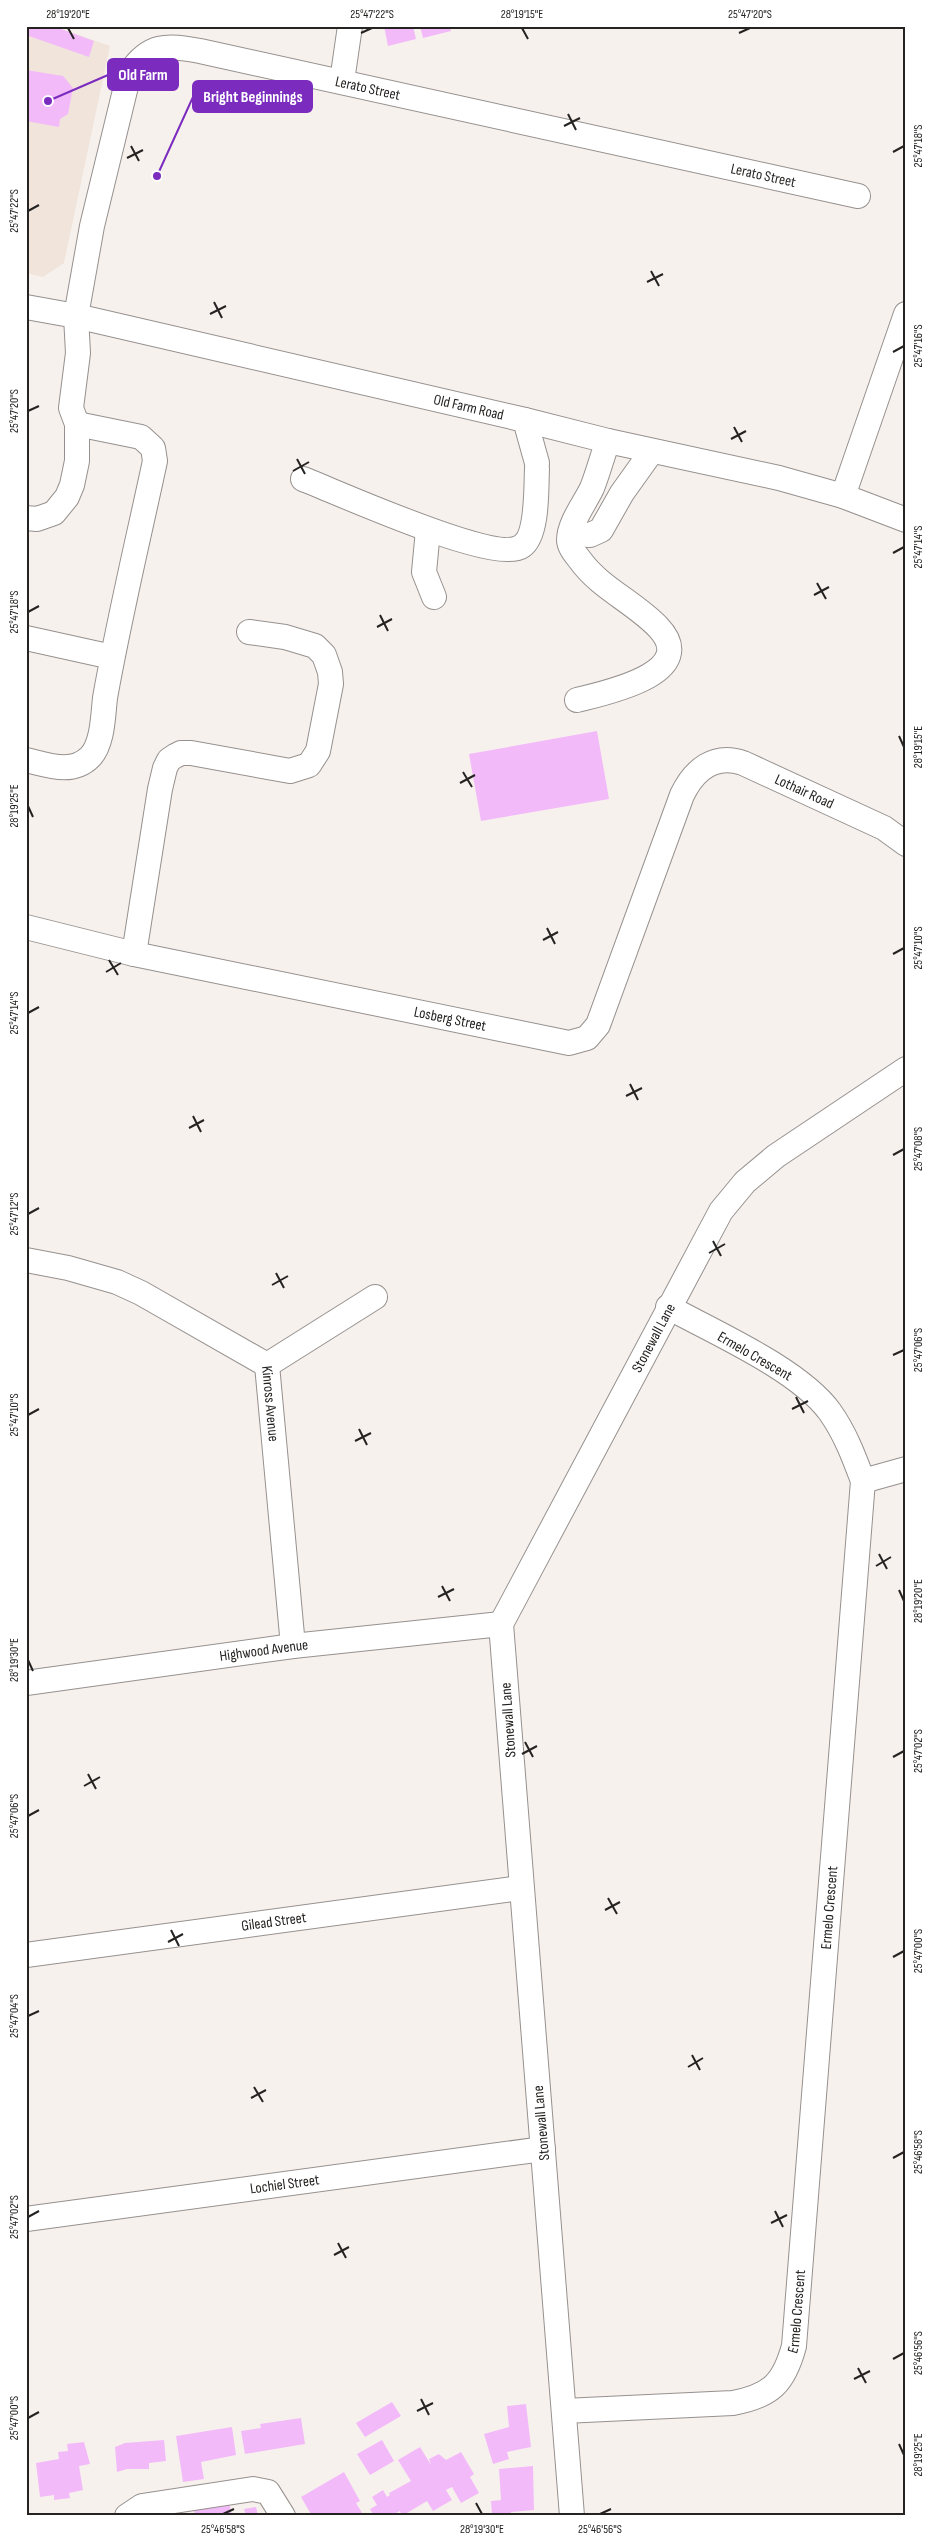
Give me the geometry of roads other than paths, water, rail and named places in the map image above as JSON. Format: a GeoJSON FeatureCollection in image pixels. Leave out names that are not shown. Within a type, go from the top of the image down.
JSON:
{"type":"FeatureCollection","features":[{"type":"Feature","properties":{"kind":"street"},"geometry":{"type":"LineString","coordinates":[[342,81],[350,26]]}},
{"type":"Feature","properties":{"kind":"street","name":"Lerato Street"},"geometry":{"type":"LineString","coordinates":[[26,518],[37,518],[54,513],[67,497],[77,462],[77,424],[72,408],[78,353],[76,316],[92,226],[123,94],[129,74],[138,60],[150,51],[163,47],[178,47],[342,81],[858,196]]}},
{"type":"Feature","properties":{"kind":"street","name":"Old Farm Road"},"geometry":{"type":"LineString","coordinates":[[26,307],[76,316],[608,441],[779,478],[843,496],[906,520]]}},
{"type":"Feature","properties":{"kind":"street"},"geometry":{"type":"LineString","coordinates":[[843,496],[906,314]]}},
{"type":"Feature","properties":{"kind":"street"},"geometry":{"type":"LineString","coordinates":[[525,420],[537,463],[565,431]]}},
{"type":"Feature","properties":{"kind":"street"},"geometry":{"type":"LineString","coordinates":[[26,760],[70,768],[81,764],[92,755],[100,731],[112,657],[155,454],[150,443],[141,437],[77,424]]}},
{"type":"Feature","properties":{"kind":"street"},"geometry":{"type":"LineString","coordinates":[[577,700],[631,686],[651,675],[664,662],[669,652],[666,638],[657,626],[588,570],[570,544],[570,534],[592,487],[608,441]]}},
{"type":"Feature","properties":{"kind":"street"},"geometry":{"type":"LineString","coordinates":[[570,534],[590,535],[601,530],[622,492],[652,451]]}},
{"type":"Feature","properties":{"kind":"street"},"geometry":{"type":"LineString","coordinates":[[303,479],[428,530],[498,550],[513,550],[520,547],[531,532],[536,499],[536,469]]}},
{"type":"Feature","properties":{"kind":"street"},"geometry":{"type":"LineString","coordinates":[[428,530],[424,572],[434,597]]}},
{"type":"Feature","properties":{"kind":"street"},"geometry":{"type":"LineString","coordinates":[[134,954],[160,789],[169,760],[181,753],[192,753],[268,769],[290,771],[309,765],[318,751],[331,684],[330,672],[324,655],[315,646],[285,637],[249,632]]}},
{"type":"Feature","properties":{"kind":"street"},"geometry":{"type":"LineString","coordinates":[[26,638],[112,657]]}},
{"type":"Feature","properties":{"kind":"street","name":"Lothair Road"},"geometry":{"type":"LineString","coordinates":[[700,769],[719,760],[743,763],[884,828],[906,844]]}},
{"type":"Feature","properties":{"kind":"street","name":"Losberg Street"},"geometry":{"type":"LineString","coordinates":[[26,927],[134,954],[560,1042],[577,1042],[586,1038],[598,1025],[682,795],[688,781],[700,769]]}},
{"type":"Feature","properties":{"kind":"street","name":"Stonewall Lane"},"geometry":{"type":"LineString","coordinates":[[572,2516],[520,1888],[501,1624],[668,1307],[721,1211],[745,1182],[776,1156],[906,1068]]}},
{"type":"Feature","properties":{"kind":"street","name":"Kinross Avenue"},"geometry":{"type":"LineString","coordinates":[[26,1260],[68,1268],[117,1282],[141,1293],[267,1365],[293,1646]]}},
{"type":"Feature","properties":{"kind":"street"},"geometry":{"type":"LineString","coordinates":[[267,1365],[375,1297]]}},
{"type":"Feature","properties":{"kind":"street","name":"Ermelo Crescent"},"geometry":{"type":"LineString","coordinates":[[564,2411],[733,2404],[751,2400],[768,2392],[782,2378],[789,2364],[794,2346],[863,1481],[845,1438],[830,1412],[800,1382],[668,1307]]}},
{"type":"Feature","properties":{"kind":"street"},"geometry":{"type":"LineString","coordinates":[[863,1481],[906,1468]]}},
{"type":"Feature","properties":{"kind":"street","name":"Highwood Avenue"},"geometry":{"type":"LineString","coordinates":[[26,1683],[293,1646],[501,1624]]}},
{"type":"Feature","properties":{"kind":"street","name":"Gilead Street"},"geometry":{"type":"LineString","coordinates":[[26,1955],[520,1888]]}},
{"type":"Feature","properties":{"kind":"street","name":"Lochiel Street"},"geometry":{"type":"LineString","coordinates":[[26,2219],[543,2149]]}},
{"type":"Feature","properties":{"kind":"street"},"geometry":{"type":"LineString","coordinates":[[127,2516],[142,2506],[253,2488],[268,2492],[283,2516]]}},
{"type":"Feature","properties":{"kind":"place","name":"Old Farm"},"geometry":{"type":"Point","coordinates":[48,101]}},
{"type":"Feature","properties":{"kind":"place","name":"Bright Beginnings"},"geometry":{"type":"Point","coordinates":[157,176]}}]}
